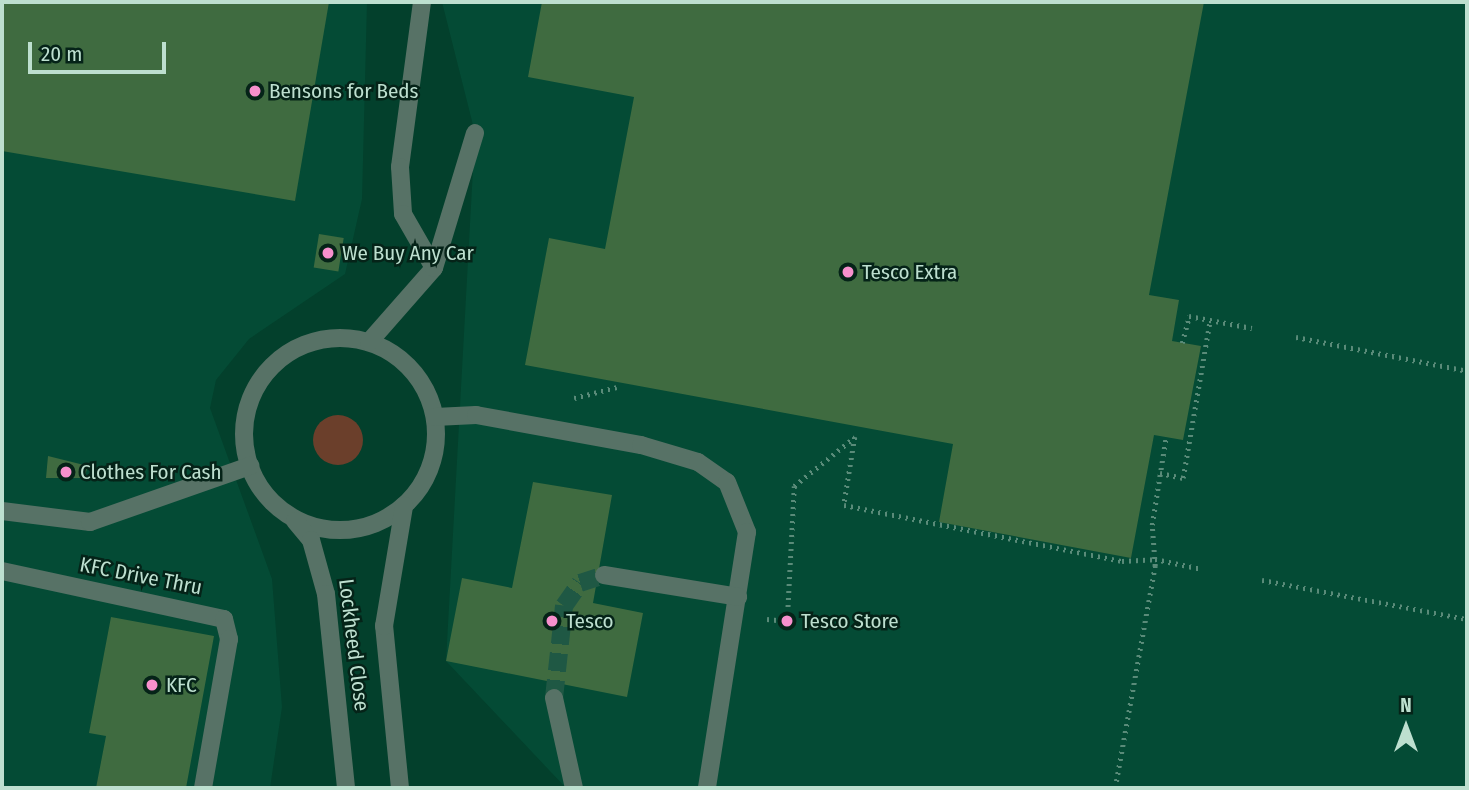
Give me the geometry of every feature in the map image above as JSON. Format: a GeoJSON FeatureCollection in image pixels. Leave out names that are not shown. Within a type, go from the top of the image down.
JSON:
{"type":"FeatureCollection","features":[{"type":"Feature","properties":{"kind":"street"},"geometry":{"type":"LineString","coordinates":[[422,2],[400,167],[403,214],[435,268]]}},
{"type":"Feature","properties":{"kind":"street"},"geometry":{"type":"LineString","coordinates":[[369,342],[435,268],[475,133]]}},
{"type":"Feature","properties":{"kind":"street"},"geometry":{"type":"LineString","coordinates":[[369,342],[412,370],[435,417],[432,460],[404,506],[349,530],[291,517],[259,486],[250,466],[248,407],[268,372],[309,343],[369,342]]}},
{"type":"Feature","properties":{"kind":"street"},"geometry":{"type":"LineString","coordinates":[[435,417],[524,423],[698,462],[727,482],[744,514],[738,597],[707,788]]}},
{"type":"Feature","properties":{"kind":"street"},"geometry":{"type":"LineString","coordinates":[[2,512],[90,522],[250,466]]}},
{"type":"Feature","properties":{"kind":"street","name":"Lockheed Close"},"geometry":{"type":"LineString","coordinates":[[400,788],[384,626],[386,582],[404,506]]}},
{"type":"Feature","properties":{"kind":"street","name":"Lockheed Close"},"geometry":{"type":"LineString","coordinates":[[291,517],[311,540],[326,594],[346,788]]}},
{"type":"Feature","properties":{"kind":"street","name":"KFC Drive Thru"},"geometry":{"type":"LineString","coordinates":[[2,571],[224,619],[229,639],[203,788]]}},
{"type":"Feature","properties":{"kind":"street"},"geometry":{"type":"LineString","coordinates":[[604,575],[738,597]]}},
{"type":"Feature","properties":{"kind":"street"},"geometry":{"type":"LineString","coordinates":[[554,698],[574,788]]}},
{"type":"Feature","properties":{"kind":"path"},"geometry":{"type":"LineString","coordinates":[[1182,342],[1189,316],[1252,328]]}},
{"type":"Feature","properties":{"kind":"path"},"geometry":{"type":"LineString","coordinates":[[1160,473],[1182,478],[1210,320]]}},
{"type":"Feature","properties":{"kind":"path"},"geometry":{"type":"LineString","coordinates":[[1296,337],[1467,371]]}},
{"type":"Feature","properties":{"kind":"path"},"geometry":{"type":"LineString","coordinates":[[577,398],[617,387]]}},
{"type":"Feature","properties":{"kind":"path"},"geometry":{"type":"LineString","coordinates":[[735,616],[787,621],[794,486],[855,437],[844,505],[1122,561],[1155,559],[1202,569]]}},
{"type":"Feature","properties":{"kind":"path"},"geometry":{"type":"LineString","coordinates":[[1115,788],[1155,559],[1160,473],[1166,437]]}},
{"type":"Feature","properties":{"kind":"path"},"geometry":{"type":"LineString","coordinates":[[1262,580],[1467,618]]}},
{"type":"Feature","properties":{"kind":"shaded area"},"geometry":{"type":"Polygon","coordinates":[[[2,2],[367,2],[362,199],[345,274],[249,339],[216,380],[210,408],[272,579],[282,707],[270,788],[2,788],[2,2]]]}},
{"type":"Feature","properties":{"kind":"shaded area"},"geometry":{"type":"Polygon","coordinates":[[[442,2],[1467,2],[1467,788],[566,788],[446,661],[475,133],[442,2]]]}},
{"type":"Feature","properties":{"kind":"shaded area"},"geometry":{"type":"Polygon","coordinates":[[[338,415],[356,422],[363,440],[356,458],[338,465],[320,458],[313,440],[320,422],[338,415]]]}},
{"type":"Feature","properties":{"kind":"building"},"geometry":{"type":"Polygon","coordinates":[[[2,2],[329,2],[295,201],[2,151],[2,2]]]}},
{"type":"Feature","properties":{"kind":"building","name":"Tesco Extra"},"geometry":{"type":"Polygon","coordinates":[[[542,2],[1204,2],[1149,295],[1179,300],[1172,341],[1201,346],[1183,440],[1154,435],[1131,558],[939,522],[953,444],[525,365],[549,238],[605,249],[634,97],[528,77],[542,2]]]}},
{"type":"Feature","properties":{"kind":"building","name":"We Buy Any Car"},"geometry":{"type":"Polygon","coordinates":[[[319,234],[344,238],[338,271],[314,268],[319,234]]]}},
{"type":"Feature","properties":{"kind":"building","name":"Clothes For Cash"},"geometry":{"type":"Polygon","coordinates":[[[48,456],[88,466],[84,478],[46,478],[48,456]]]}},
{"type":"Feature","properties":{"kind":"building"},"geometry":{"type":"Polygon","coordinates":[[[533,482],[612,495],[593,603],[643,613],[627,697],[446,661],[462,578],[512,588],[533,482]]]}},
{"type":"Feature","properties":{"kind":"building","name":"KFC"},"geometry":{"type":"Polygon","coordinates":[[[111,617],[214,636],[186,788],[96,788],[106,736],[89,733],[111,617]]]}},
{"type":"Feature","properties":{"kind":"tunnel"},"geometry":{"type":"LineString","coordinates":[[554,698],[564,606],[580,583],[604,575]]}},
{"type":"Feature","properties":{"kind":"place","name":"Bensons for Beds"},"geometry":{"type":"Point","coordinates":[255,91]}},
{"type":"Feature","properties":{"kind":"place","name":"We Buy Any Car"},"geometry":{"type":"Point","coordinates":[328,253]}},
{"type":"Feature","properties":{"kind":"place","name":"Tesco Extra"},"geometry":{"type":"Point","coordinates":[848,272]}},
{"type":"Feature","properties":{"kind":"place","name":"Clothes For Cash"},"geometry":{"type":"Point","coordinates":[66,472]}},
{"type":"Feature","properties":{"kind":"place","name":"Tesco"},"geometry":{"type":"Point","coordinates":[552,621]}},
{"type":"Feature","properties":{"kind":"place","name":"Tesco Store"},"geometry":{"type":"Point","coordinates":[787,621]}},
{"type":"Feature","properties":{"kind":"place","name":"KFC"},"geometry":{"type":"Point","coordinates":[152,685]}}]}
